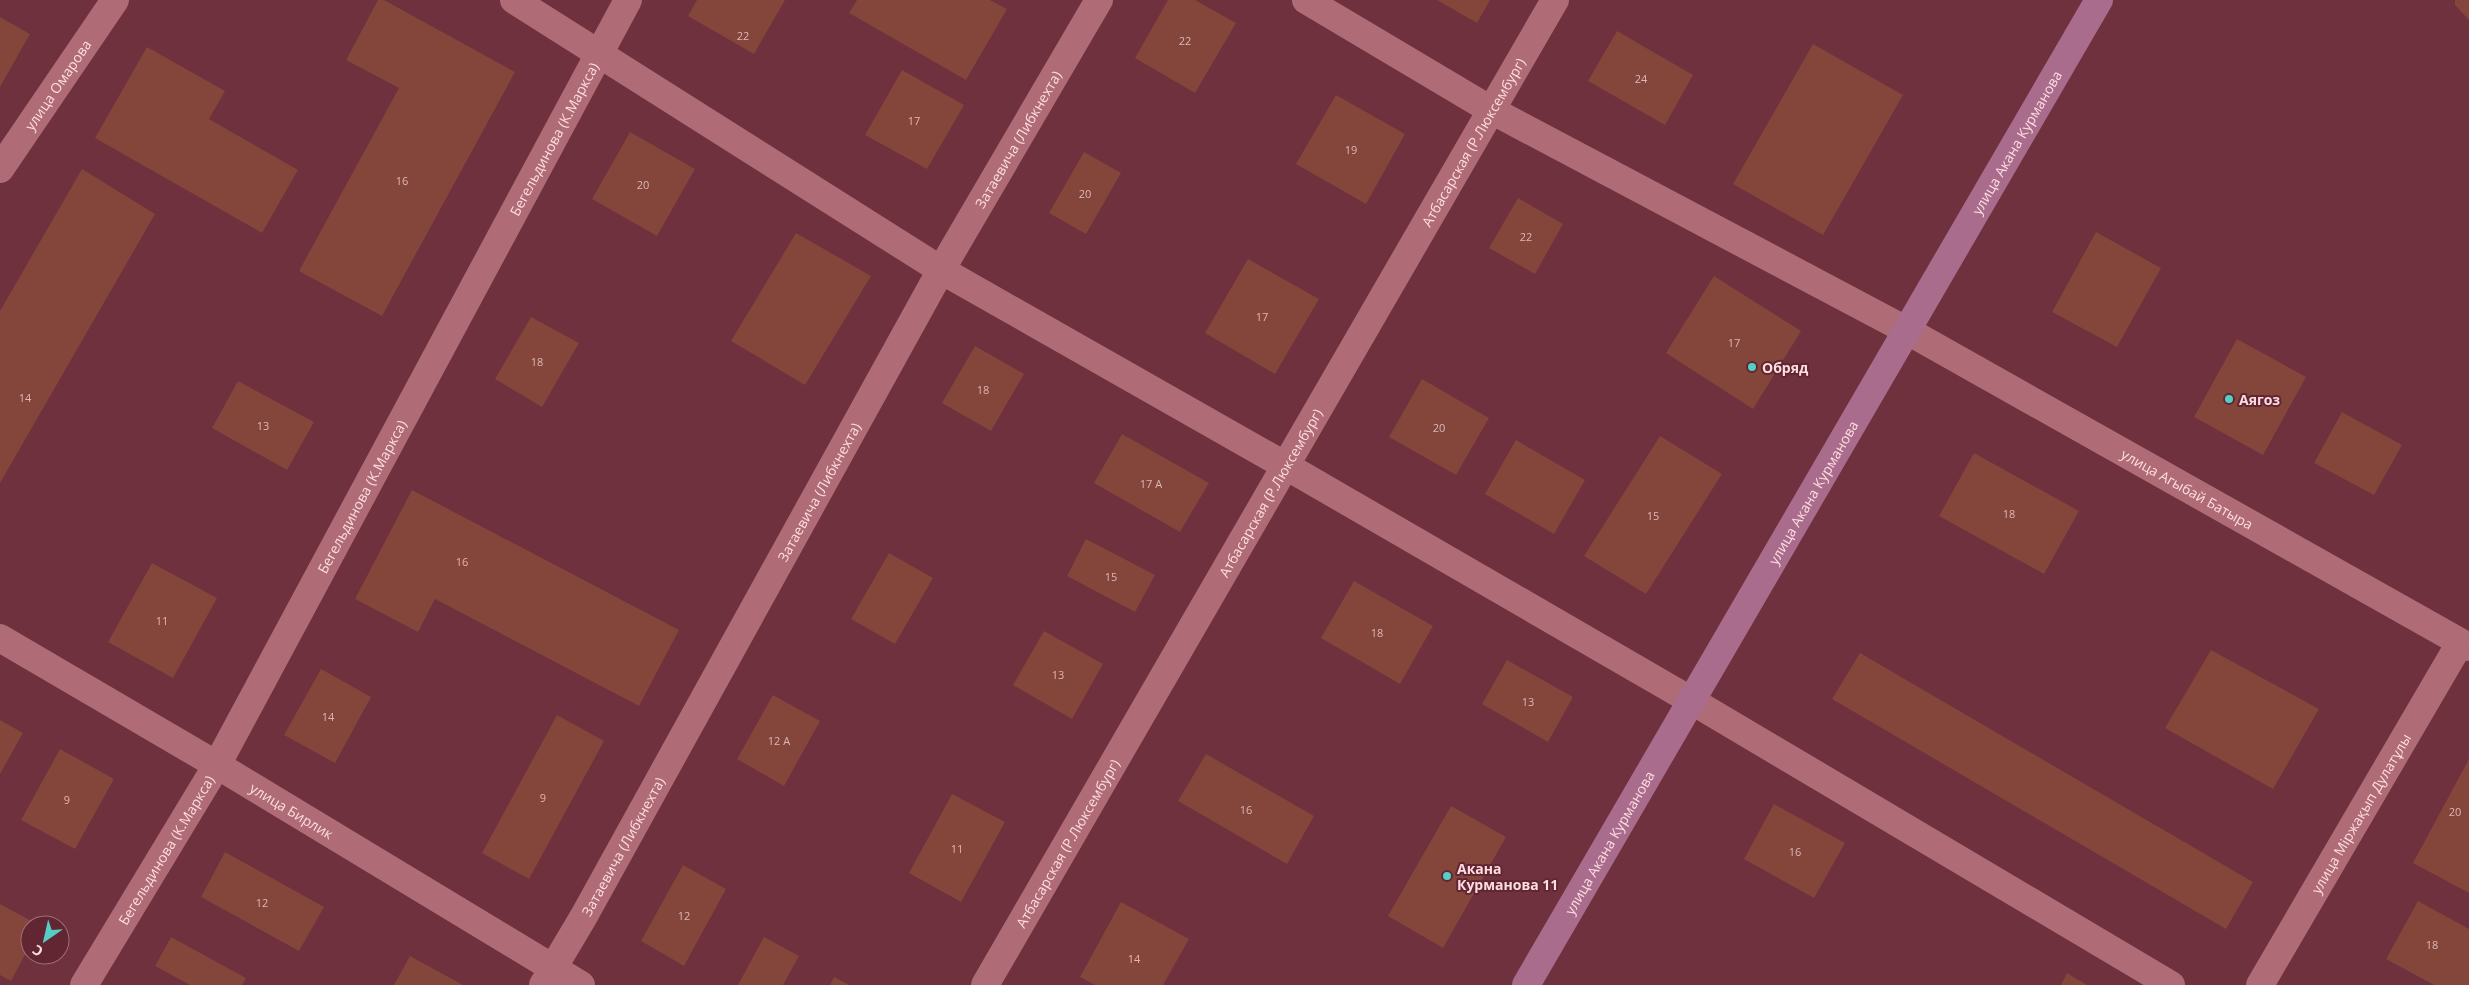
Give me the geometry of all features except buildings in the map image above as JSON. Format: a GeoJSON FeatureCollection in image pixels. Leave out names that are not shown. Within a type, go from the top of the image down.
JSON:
{"type":"FeatureCollection","features":[{"type":"Feature","properties":{"kind":"main road","name":"улица Акана Курманова"},"geometry":{"type":"LineString","coordinates":[[1526,985],[2099,0]]}},
{"type":"Feature","properties":{"kind":"street","name":"улица Омарова"},"geometry":{"type":"LineString","coordinates":[[0,168],[115,0]]}},
{"type":"Feature","properties":{"kind":"street"},"geometry":{"type":"LineString","coordinates":[[514,0],[598,55],[941,270],[1286,466],[1692,701],[2171,985]]}},
{"type":"Feature","properties":{"kind":"street","name":"Бегельдинова (К.Маркса)"},"geometry":{"type":"LineString","coordinates":[[84,985],[217,764],[628,0]]}},
{"type":"Feature","properties":{"kind":"street","name":"Затаевича (Либкнехта)"},"geometry":{"type":"LineString","coordinates":[[548,976],[594,899],[941,270],[1099,0]]}},
{"type":"Feature","properties":{"kind":"street","name":"улица Агыбай Батыра"},"geometry":{"type":"LineString","coordinates":[[1306,0],[1491,110],[1906,330],[2465,645]]}},
{"type":"Feature","properties":{"kind":"street","name":"Атбасарская (Р.Люксембург)"},"geometry":{"type":"LineString","coordinates":[[985,985],[1555,0]]}},
{"type":"Feature","properties":{"kind":"street","name":"улица Бирлик"},"geometry":{"type":"LineString","coordinates":[[0,638],[217,764],[548,976],[581,985]]}},
{"type":"Feature","properties":{"kind":"street","name":"улица Міржақып Дулатұлы"},"geometry":{"type":"LineString","coordinates":[[2260,985],[2465,645]]}},
{"type":"Feature","properties":{"kind":"place","name":"Обряд"},"geometry":{"type":"Point","coordinates":[1752,367]}},
{"type":"Feature","properties":{"kind":"place","name":"Аягоз"},"geometry":{"type":"Point","coordinates":[2229,399]}},
{"type":"Feature","properties":{"kind":"place","name":"Акана Курманова 11"},"geometry":{"type":"Point","coordinates":[1447,876]}}]}
